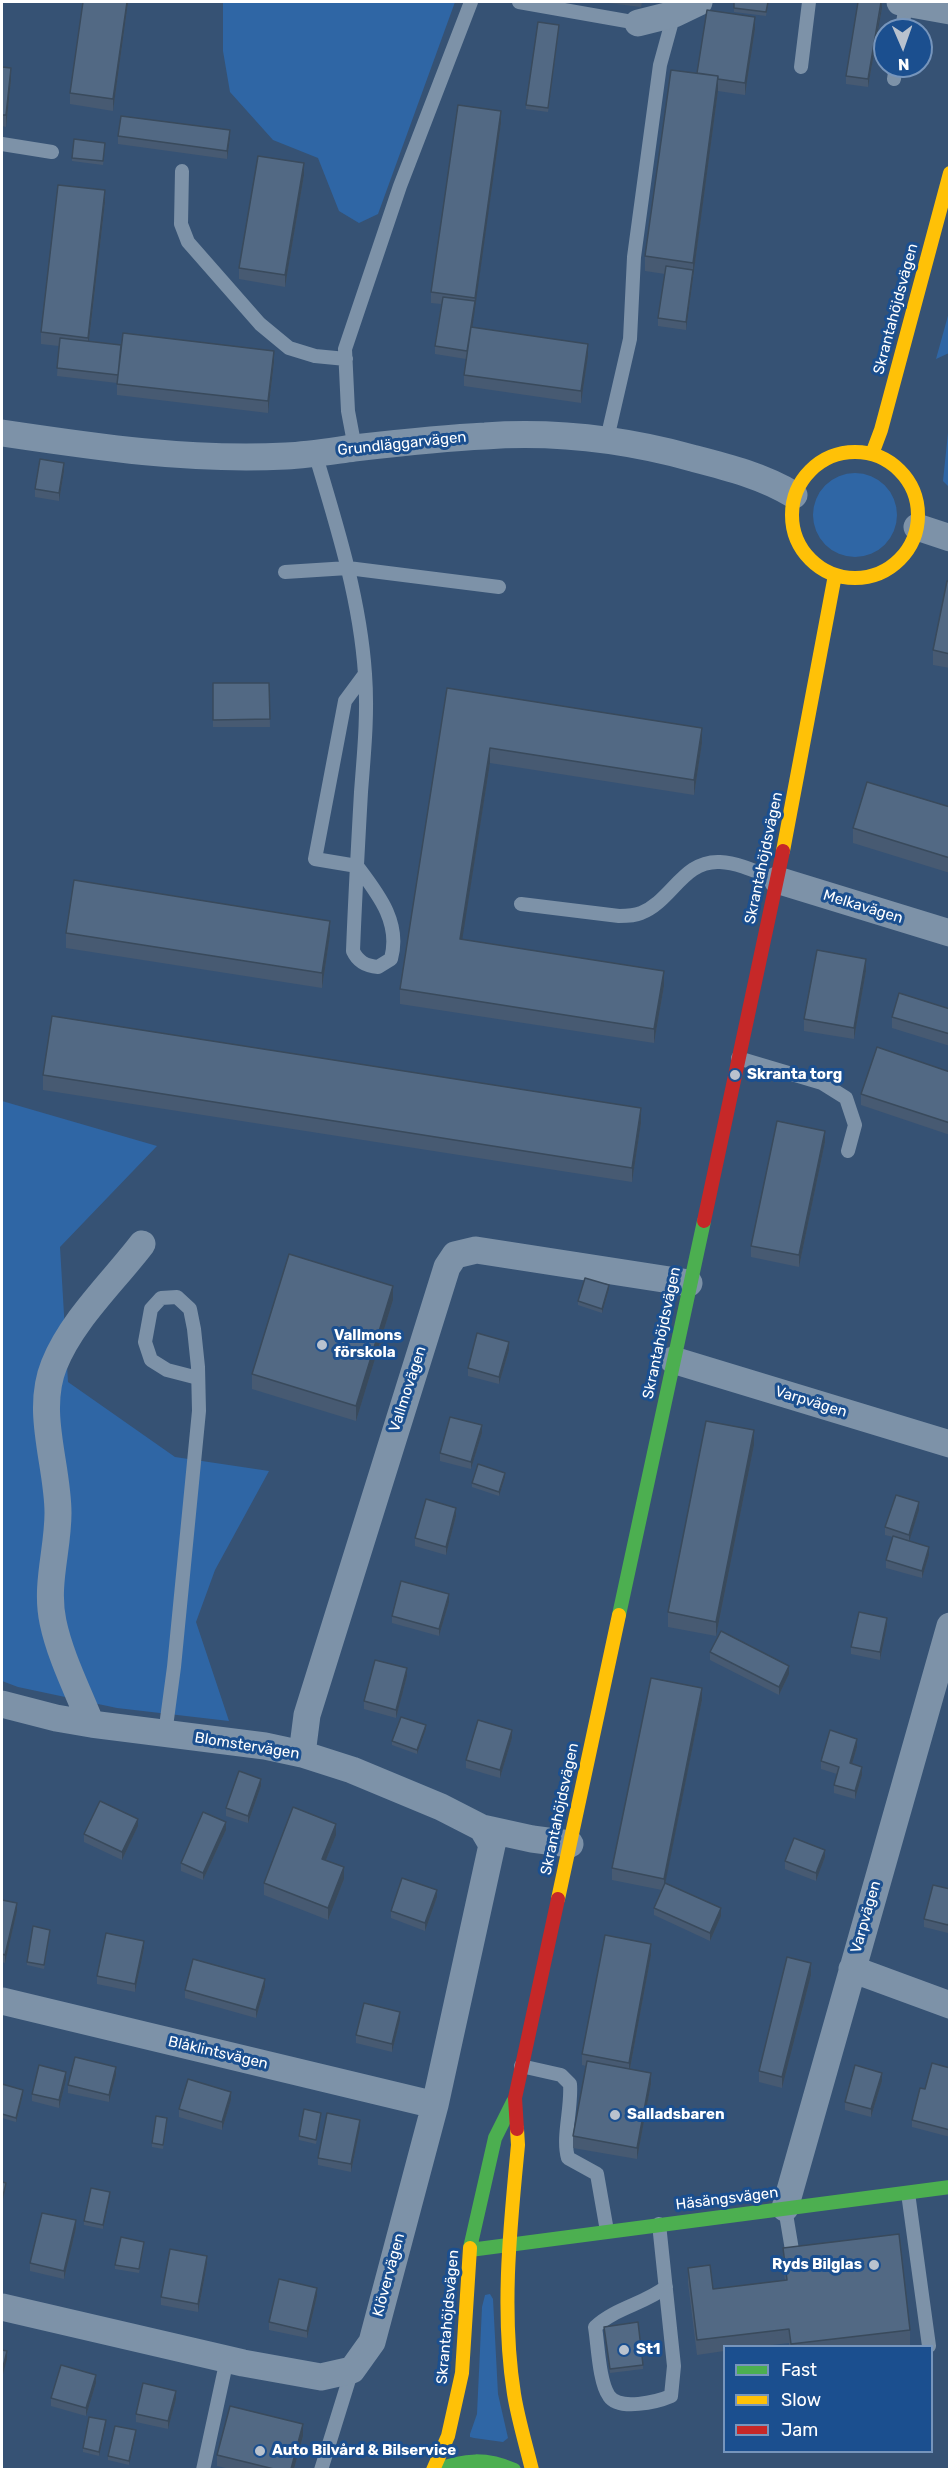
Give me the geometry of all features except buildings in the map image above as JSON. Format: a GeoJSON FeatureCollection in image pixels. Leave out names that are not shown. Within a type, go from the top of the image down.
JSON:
{"type":"FeatureCollection","features":[{"type":"Feature","properties":{"kind":"main road","name":"Skrantahöjdsvägen"},"geometry":{"type":"LineString","coordinates":[[872,454],[884,418],[950,173]]}},
{"type":"Feature","properties":{"kind":"main road"},"geometry":{"type":"LineString","coordinates":[[856,451],[872,454],[886,459],[909,481],[918,511],[917,527],[906,552],[887,569],[861,578],[835,575],[811,560],[799,543],[792,523],[794,495],[801,480],[825,459],[840,453],[856,451]]}},
{"type":"Feature","properties":{"kind":"main road","name":"Skrantahöjdsvägen"},"geometry":{"type":"LineString","coordinates":[[532,2469],[514,2394],[507,2313],[508,2245],[518,2145],[515,2098],[777,880],[835,575]]}},
{"type":"Feature","properties":{"kind":"main road","name":"Skrantahöjdsvägen"},"geometry":{"type":"LineString","coordinates":[[433,2469],[448,2436],[462,2373],[470,2250],[495,2138],[515,2098]]}},
{"type":"Feature","properties":{"kind":"main road","name":"Häsängsvägen"},"geometry":{"type":"LineString","coordinates":[[470,2250],[950,2187]]}},
{"type":"Feature","properties":{"kind":"main road"},"geometry":{"type":"LineString","coordinates":[[437,2469],[451,2463],[477,2459],[491,2460],[514,2469]]}},
{"type":"Feature","properties":{"kind":"street"},"geometry":{"type":"LineString","coordinates":[[638,23],[674,14],[699,2]]}},
{"type":"Feature","properties":{"kind":"street"},"geometry":{"type":"LineString","coordinates":[[903,2],[950,11]]}},
{"type":"Feature","properties":{"kind":"street","name":"Grundläggarvägen"},"geometry":{"type":"LineString","coordinates":[[2,433],[113,450],[240,458],[486,436],[541,435],[607,439],[658,448],[728,467],[778,485],[794,495]]}},
{"type":"Feature","properties":{"kind":"street"},"geometry":{"type":"LineString","coordinates":[[917,527],[950,538]]}},
{"type":"Feature","properties":{"kind":"street","name":"Melkavägen"},"geometry":{"type":"LineString","coordinates":[[777,880],[950,933]]}},
{"type":"Feature","properties":{"kind":"street"},"geometry":{"type":"LineString","coordinates":[[91,1724],[58,1640],[49,1602],[58,1515],[47,1419],[49,1388],[54,1364],[77,1324],[142,1244]]}},
{"type":"Feature","properties":{"kind":"street","name":"Vallmovägen"},"geometry":{"type":"LineString","coordinates":[[302,1754],[307,1715],[383,1467],[447,1267],[455,1255],[476,1250],[689,1283]]}},
{"type":"Feature","properties":{"kind":"street","name":"Varpvägen"},"geometry":{"type":"LineString","coordinates":[[674,1360],[950,1444]]}},
{"type":"Feature","properties":{"kind":"street","name":"Varpvägen"},"geometry":{"type":"LineString","coordinates":[[785,2208],[950,1626]]}},
{"type":"Feature","properties":{"kind":"street","name":"Blomstervägen"},"geometry":{"type":"LineString","coordinates":[[2,1704],[56,1718],[91,1724],[265,1746],[302,1754],[352,1770],[441,1807],[482,1828],[532,1839],[570,1844]]}},
{"type":"Feature","properties":{"kind":"street","name":"Klövervägen"},"geometry":{"type":"LineString","coordinates":[[352,2370],[372,2342],[435,2104],[492,1845],[482,1828]]}},
{"type":"Feature","properties":{"kind":"street"},"geometry":{"type":"LineString","coordinates":[[852,1969],[950,2005]]}},
{"type":"Feature","properties":{"kind":"street","name":"Blåklintsvägen"},"geometry":{"type":"LineString","coordinates":[[2,2001],[435,2104]]}},
{"type":"Feature","properties":{"kind":"street"},"geometry":{"type":"LineString","coordinates":[[2,2307],[227,2359],[321,2377],[352,2370]]}},
{"type":"Feature","properties":{"kind":"lane"},"geometry":{"type":"LineString","coordinates":[[355,448],[348,411],[345,349],[400,186],[471,2]]}},
{"type":"Feature","properties":{"kind":"lane"},"geometry":{"type":"LineString","coordinates":[[519,2],[638,23]]}},
{"type":"Feature","properties":{"kind":"lane"},"geometry":{"type":"LineString","coordinates":[[801,67],[809,2]]}},
{"type":"Feature","properties":{"kind":"lane"},"geometry":{"type":"LineString","coordinates":[[902,18],[903,2]]}},
{"type":"Feature","properties":{"kind":"lane"},"geometry":{"type":"LineString","coordinates":[[607,439],[630,339],[634,257],[660,65],[674,14]]}},
{"type":"Feature","properties":{"kind":"lane"},"geometry":{"type":"LineString","coordinates":[[2,144],[52,152]]}},
{"type":"Feature","properties":{"kind":"lane"},"geometry":{"type":"LineString","coordinates":[[182,171],[181,224],[188,242],[261,324],[290,348],[315,356],[346,359]]}},
{"type":"Feature","properties":{"kind":"lane"},"geometry":{"type":"LineString","coordinates":[[315,453],[348,568],[359,618],[365,674],[366,714],[357,866],[353,951],[362,963],[378,967],[391,959],[394,946],[386,906],[357,866],[315,859],[345,700],[365,674]]}},
{"type":"Feature","properties":{"kind":"lane"},"geometry":{"type":"LineString","coordinates":[[285,572],[348,568],[499,587]]}},
{"type":"Feature","properties":{"kind":"lane"},"geometry":{"type":"LineString","coordinates":[[520,904],[632,916],[655,904],[687,873],[707,862],[730,863],[777,880]]}},
{"type":"Feature","properties":{"kind":"lane"},"geometry":{"type":"LineString","coordinates":[[738,1058],[822,1083],[846,1098],[855,1125],[848,1151]]}},
{"type":"Feature","properties":{"kind":"lane"},"geometry":{"type":"LineString","coordinates":[[165,1734],[189,1528],[199,1411],[198,1378],[190,1309],[177,1297],[161,1298],[151,1309],[145,1342],[151,1360],[167,1370],[198,1378]]}},
{"type":"Feature","properties":{"kind":"lane"},"geometry":{"type":"LineString","coordinates":[[521,2066],[561,2075],[570,2084],[571,2111],[566,2150],[568,2158],[597,2174],[607,2231]]}},
{"type":"Feature","properties":{"kind":"lane"},"geometry":{"type":"LineString","coordinates":[[908,2193],[928,2345]]}},
{"type":"Feature","properties":{"kind":"lane"},"geometry":{"type":"LineString","coordinates":[[785,2208],[794,2262]]}},
{"type":"Feature","properties":{"kind":"lane"},"geometry":{"type":"LineString","coordinates":[[659,2224],[666,2287],[674,2366],[670,2396],[659,2401],[638,2404],[619,2403],[609,2397],[604,2384],[595,2327],[605,2318],[642,2303],[666,2287]]}},
{"type":"Feature","properties":{"kind":"lane"},"geometry":{"type":"LineString","coordinates":[[202,2469],[227,2359]]}},
{"type":"Feature","properties":{"kind":"lane"},"geometry":{"type":"LineString","coordinates":[[321,2469],[352,2370]]}},
{"type":"Feature","properties":{"kind":"shaded area"},"geometry":{"type":"Polygon","coordinates":[[[223,2],[455,2],[378,214],[359,223],[339,211],[318,158],[273,140],[230,92],[223,51],[223,2]]]}},
{"type":"Feature","properties":{"kind":"shaded area"},"geometry":{"type":"Polygon","coordinates":[[[949,312],[949,353],[936,359],[949,312]]]}},
{"type":"Feature","properties":{"kind":"shaded area"},"geometry":{"type":"Polygon","coordinates":[[[949,423],[949,487],[943,481],[949,423]]]}},
{"type":"Feature","properties":{"kind":"shaded area"},"geometry":{"type":"Polygon","coordinates":[[[847,473],[863,473],[879,480],[890,491],[897,507],[894,531],[885,545],[863,557],[847,557],[831,550],[820,539],[813,523],[813,507],[820,491],[831,480],[847,473]]]}},
{"type":"Feature","properties":{"kind":"shaded area"},"geometry":{"type":"Polygon","coordinates":[[[2,1101],[157,1146],[60,1247],[68,1382],[175,1457],[269,1471],[215,1570],[196,1622],[229,1721],[117,1708],[18,1687],[2,1681],[2,1101]]]}},
{"type":"Feature","properties":{"kind":"shaded area"},"geometry":{"type":"Polygon","coordinates":[[[490,2294],[493,2299],[498,2394],[508,2438],[503,2442],[470,2437],[477,2414],[482,2307],[485,2295],[490,2294]]]}},
{"type":"Feature","properties":{"kind":"traffic: fast"},"geometry":{"type":"LineString","coordinates":[[619,1615],[704,1221]]}},
{"type":"Feature","properties":{"kind":"traffic: fast"},"geometry":{"type":"LineString","coordinates":[[470,2248],[495,2138],[513,2102]]}},
{"type":"Feature","properties":{"kind":"traffic: fast"},"geometry":{"type":"LineString","coordinates":[[470,2250],[950,2187]]}},
{"type":"Feature","properties":{"kind":"traffic: fast"},"geometry":{"type":"LineString","coordinates":[[437,2470],[475,2461],[494,2463],[514,2470]]}},
{"type":"Feature","properties":{"kind":"traffic: slow"},"geometry":{"type":"LineString","coordinates":[[872,454],[881,430],[950,173]]}},
{"type":"Feature","properties":{"kind":"traffic: slow"},"geometry":{"type":"LineString","coordinates":[[855,452],[879,457],[900,470],[913,491],[918,515],[913,539],[900,560],[879,573],[855,578],[831,573],[810,560],[797,539],[792,515],[797,491],[810,470],[831,457],[855,452]]}},
{"type":"Feature","properties":{"kind":"traffic: slow"},"geometry":{"type":"LineString","coordinates":[[783,851],[835,575]]}},
{"type":"Feature","properties":{"kind":"traffic: slow"},"geometry":{"type":"LineString","coordinates":[[558,1899],[619,1615]]}},
{"type":"Feature","properties":{"kind":"traffic: slow"},"geometry":{"type":"LineString","coordinates":[[517,2129],[518,2145],[508,2270],[508,2332],[514,2394],[532,2470]]}},
{"type":"Feature","properties":{"kind":"traffic: slow"},"geometry":{"type":"LineString","coordinates":[[433,2470],[448,2436],[462,2373],[470,2248]]}},
{"type":"Feature","properties":{"kind":"traffic: jam"},"geometry":{"type":"LineString","coordinates":[[704,1221],[783,851]]}},
{"type":"Feature","properties":{"kind":"traffic: jam"},"geometry":{"type":"LineString","coordinates":[[517,2129],[515,2098],[558,1899]]}},
{"type":"Feature","properties":{"kind":"place","name":"Skranta torg"},"geometry":{"type":"Point","coordinates":[735,1075]}},
{"type":"Feature","properties":{"kind":"place","name":"Vallmons förskola"},"geometry":{"type":"Point","coordinates":[322,1345]}},
{"type":"Feature","properties":{"kind":"place","name":"Salladsbaren"},"geometry":{"type":"Point","coordinates":[615,2115]}},
{"type":"Feature","properties":{"kind":"place","name":"Ryds Bilglas"},"geometry":{"type":"Point","coordinates":[874,2265]}},
{"type":"Feature","properties":{"kind":"place","name":"St1"},"geometry":{"type":"Point","coordinates":[624,2350]}},
{"type":"Feature","properties":{"kind":"place","name":"Auto Bilvård & Bilservice"},"geometry":{"type":"Point","coordinates":[260,2451]}}]}
